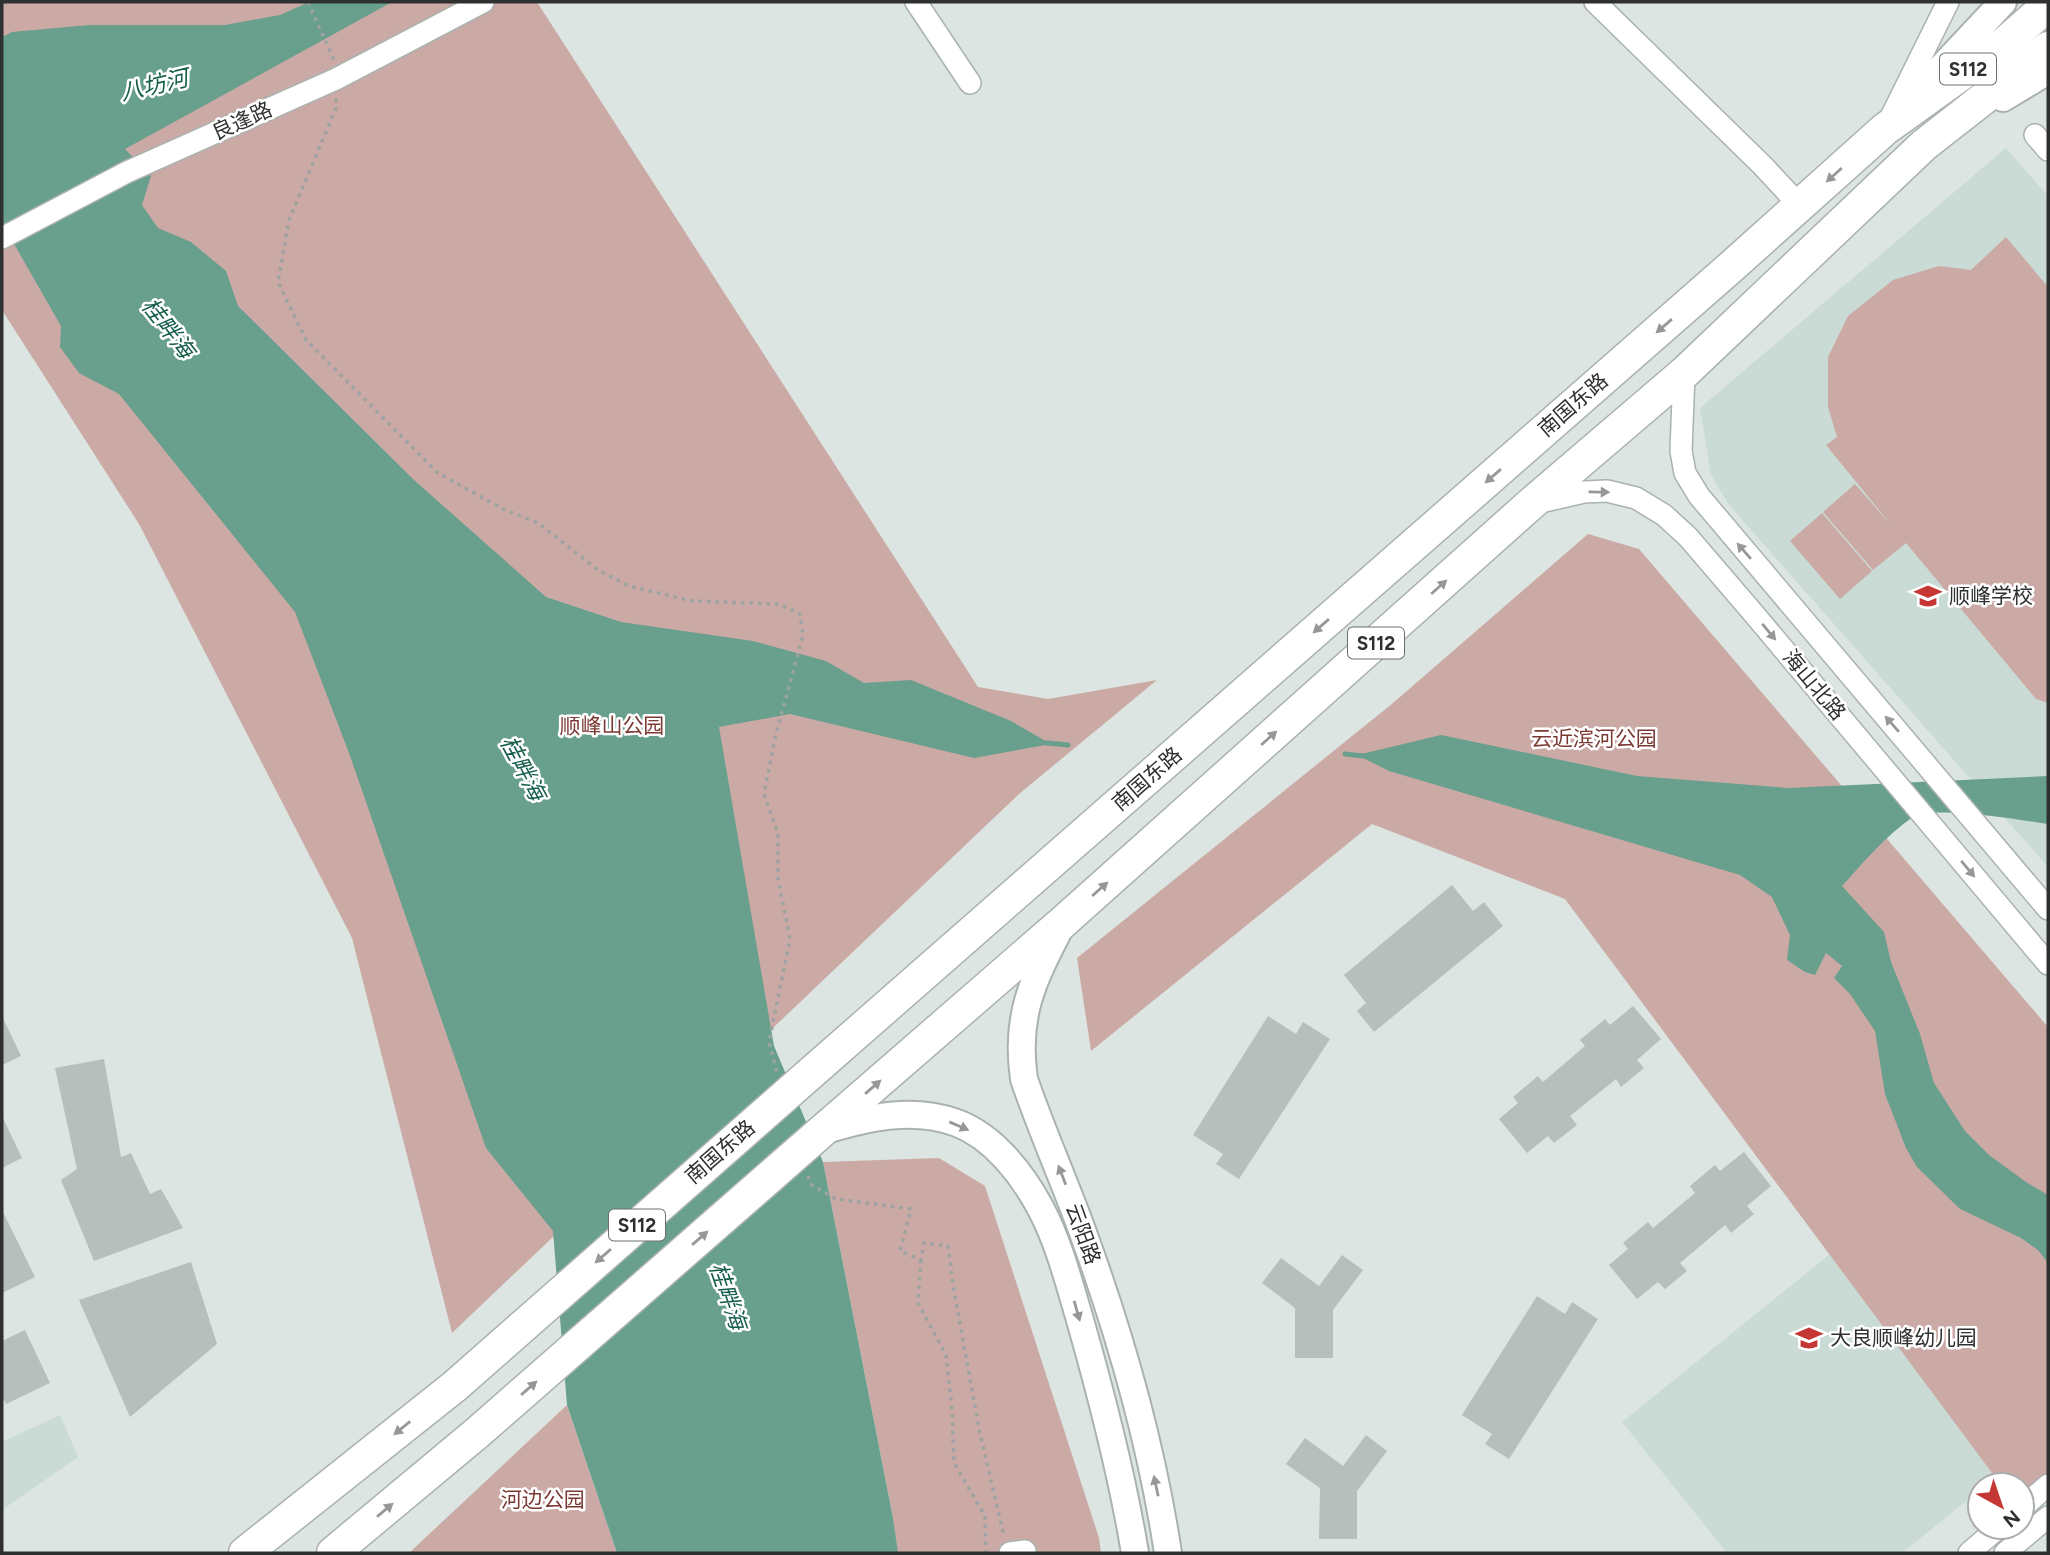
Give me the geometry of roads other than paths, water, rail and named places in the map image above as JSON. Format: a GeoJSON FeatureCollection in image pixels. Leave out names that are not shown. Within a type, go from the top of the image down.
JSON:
{"type":"FeatureCollection","features":[{"type":"Feature","properties":{"kind":"highway","name":"南国东路"},"geometry":{"type":"LineString","coordinates":[[245,1553],[455,1385],[1885,129],[2006,42],[2048,5]]}},
{"type":"Feature","properties":{"kind":"highway","name":"S112"},"geometry":{"type":"LineString","coordinates":[[333,1553],[477,1433],[1063,922],[1532,503],[1684,373],[1924,145],[2026,68],[2048,48]]}},
{"type":"Feature","properties":{"kind":"main road"},"geometry":{"type":"LineString","coordinates":[[1885,129],[2003,2]]}},
{"type":"Feature","properties":{"kind":"main road","name":"S112"},"geometry":{"type":"LineString","coordinates":[[1924,145],[2048,71]]}},
{"type":"Feature","properties":{"kind":"main road","name":"云阳路"},"geometry":{"type":"LineString","coordinates":[[1063,922],[1027,998],[1021,1031],[1021,1056],[1028,1090],[1088,1245],[1125,1358],[1152,1470],[1168,1553]]}},
{"type":"Feature","properties":{"kind":"main road","name":"云阳路"},"geometry":{"type":"LineString","coordinates":[[821,1132],[864,1119],[917,1114],[957,1123],[984,1138],[1006,1158],[1027,1185],[1054,1240],[1101,1394],[1135,1553]]}},
{"type":"Feature","properties":{"kind":"main road"},"geometry":{"type":"LineString","coordinates":[[1101,1394],[1101,1343],[1110,1340],[1125,1358]]}},
{"type":"Feature","properties":{"kind":"street","name":"良逢路"},"geometry":{"type":"LineString","coordinates":[[7,236],[127,172],[336,79],[483,2]]}},
{"type":"Feature","properties":{"kind":"street"},"geometry":{"type":"LineString","coordinates":[[916,2],[970,83]]}},
{"type":"Feature","properties":{"kind":"street"},"geometry":{"type":"LineString","coordinates":[[1595,2],[1763,166],[1800,206]]}},
{"type":"Feature","properties":{"kind":"street"},"geometry":{"type":"LineString","coordinates":[[1885,129],[1948,2]]}},
{"type":"Feature","properties":{"kind":"street","name":"海山北路"},"geometry":{"type":"LineString","coordinates":[[1684,373],[1681,451],[1685,473],[1699,496],[2048,909]]}},
{"type":"Feature","properties":{"kind":"street","name":"海山北路"},"geometry":{"type":"LineString","coordinates":[[1532,503],[1584,492],[1607,491],[1636,498],[1664,515],[1688,537],[1754,614],[2048,964]]}},
{"type":"Feature","properties":{"kind":"street"},"geometry":{"type":"LineString","coordinates":[[2005,1553],[2048,1517]]}},
{"type":"Feature","properties":{"kind":"street"},"geometry":{"type":"LineString","coordinates":[[1969,1553],[1983,1541]]}},
{"type":"Feature","properties":{"kind":"water"},"geometry":{"type":"Polygon","coordinates":[[[309,2],[392,2],[125,149],[151,176],[142,205],[158,228],[191,242],[226,271],[238,306],[414,480],[546,597],[621,622],[753,641],[826,661],[864,683],[911,680],[1011,721],[1051,744],[974,758],[790,714],[719,727],[774,1046],[823,1162],[898,1553],[617,1553],[567,1405],[553,1231],[486,1148],[349,753],[295,612],[119,394],[79,373],[60,347],[61,326],[2,223],[2,37],[12,32],[89,25],[225,25],[280,15],[309,2]]]}},
{"type":"Feature","properties":{"kind":"water"},"geometry":{"type":"Polygon","coordinates":[[[1441,735],[1637,776],[1788,788],[2048,776],[2048,824],[1978,814],[1938,812],[1913,817],[1893,832],[1842,886],[1884,932],[1891,962],[1920,1034],[1934,1083],[1965,1131],[1989,1155],[2048,1195],[2048,1263],[2038,1250],[2021,1238],[1960,1209],[1917,1167],[1906,1148],[1885,1094],[1875,1031],[1850,994],[1834,978],[1842,966],[1826,953],[1815,975],[1787,960],[1790,935],[1772,897],[1740,875],[1389,771],[1357,755],[1441,735]]]}},
{"type":"Feature","properties":{"kind":"waterway"},"geometry":{"type":"LineString","coordinates":[[1047,743],[1068,745]]}},
{"type":"Feature","properties":{"kind":"waterway"},"geometry":{"type":"LineString","coordinates":[[1345,754],[1363,756]]}},
{"type":"Feature","properties":{"kind":"place","name":"顺峰学校"},"geometry":{"type":"Point","coordinates":[1928,596]}},
{"type":"Feature","properties":{"kind":"place","name":"大良顺峰幼儿园"},"geometry":{"type":"Point","coordinates":[1809,1338]}},
{"type":"Feature","properties":{"kind":"water label","name":"八坊河"},"geometry":{"type":"Point","coordinates":[154,85]}},
{"type":"Feature","properties":{"kind":"water label","name":"桂畔海"},"geometry":{"type":"Point","coordinates":[168,328]}},
{"type":"Feature","properties":{"kind":"water label","name":"桂畔海"},"geometry":{"type":"Point","coordinates":[523,768]}},
{"type":"Feature","properties":{"kind":"water label","name":"桂畔海"},"geometry":{"type":"Point","coordinates":[728,1296]}},
{"type":"Feature","properties":{"kind":"park label","name":"顺峰山公园"},"geometry":{"type":"Point","coordinates":[612,726]}},
{"type":"Feature","properties":{"kind":"park label","name":"云近滨河公园"},"geometry":{"type":"Point","coordinates":[1594,739]}},
{"type":"Feature","properties":{"kind":"park label","name":"河边公园"},"geometry":{"type":"Point","coordinates":[543,1500]}}]}
